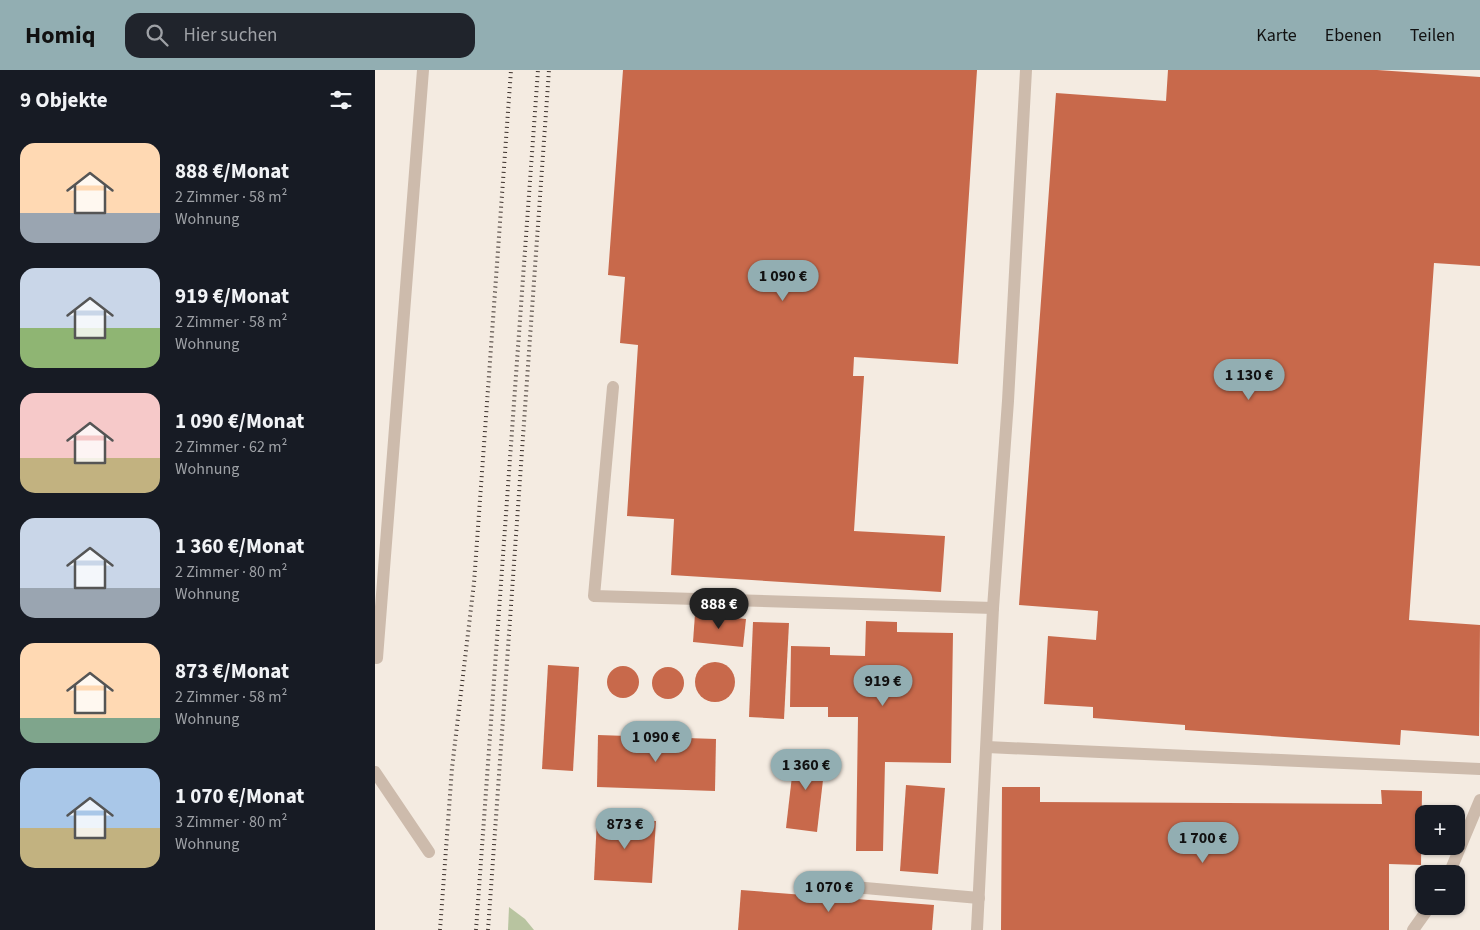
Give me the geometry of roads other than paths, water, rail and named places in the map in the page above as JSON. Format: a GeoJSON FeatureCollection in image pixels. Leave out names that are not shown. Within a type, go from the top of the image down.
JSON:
{"type":"FeatureCollection","features":[{"type":"Feature","properties":{"kind":"lane"},"geometry":{"type":"LineString","coordinates":[[375,656],[377,658],[423,70]]}},
{"type":"Feature","properties":{"kind":"lane"},"geometry":{"type":"LineString","coordinates":[[977,930],[993,608],[1008,401],[1026,70]]}},
{"type":"Feature","properties":{"kind":"lane"},"geometry":{"type":"LineString","coordinates":[[613,387],[594,596],[993,608]]}},
{"type":"Feature","properties":{"kind":"lane"},"geometry":{"type":"LineString","coordinates":[[987,747],[1480,768]]}},
{"type":"Feature","properties":{"kind":"lane"},"geometry":{"type":"LineString","coordinates":[[375,772],[429,852]]}},
{"type":"Feature","properties":{"kind":"lane"},"geometry":{"type":"LineString","coordinates":[[1453,865],[1480,800]]}},
{"type":"Feature","properties":{"kind":"lane"},"geometry":{"type":"LineString","coordinates":[[809,883],[979,898]]}},
{"type":"Feature","properties":{"kind":"lane"},"geometry":{"type":"LineString","coordinates":[[1413,930],[1424,915]]}},
{"type":"Feature","properties":{"kind":"railway"},"geometry":{"type":"LineString","coordinates":[[440,930],[452,768],[474,583],[511,70]]}},
{"type":"Feature","properties":{"kind":"railway"},"geometry":{"type":"LineString","coordinates":[[476,930],[538,70]]}},
{"type":"Feature","properties":{"kind":"railway"},"geometry":{"type":"LineString","coordinates":[[488,930],[549,70]]}}]}
